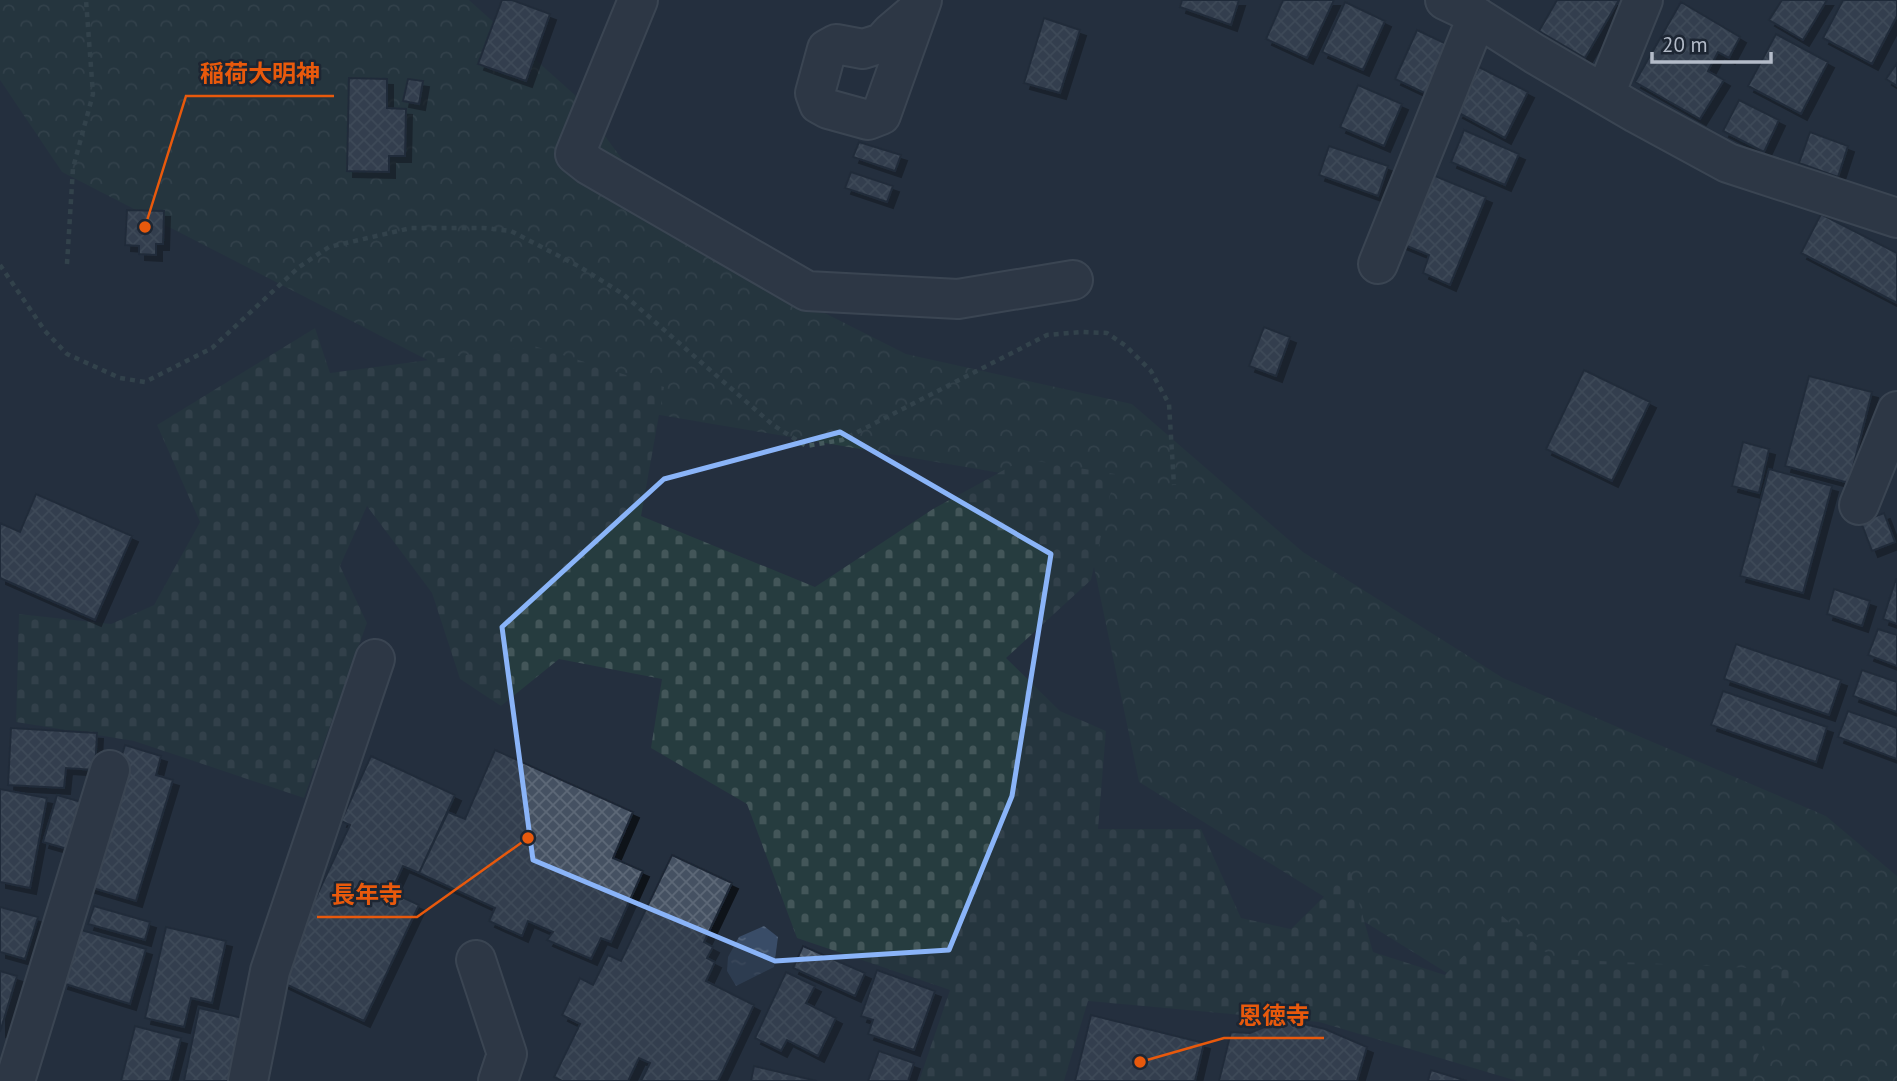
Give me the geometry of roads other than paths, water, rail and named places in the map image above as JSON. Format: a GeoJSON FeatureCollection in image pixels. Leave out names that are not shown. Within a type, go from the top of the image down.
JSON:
{"type":"FeatureCollection","features":[{"type":"Feature","properties":{"kind":"street"},"geometry":{"type":"LineString","coordinates":[[638,0],[575,154],[589,165],[807,291],[958,299],[1073,280]]}},
{"type":"Feature","properties":{"kind":"street"},"geometry":{"type":"LineString","coordinates":[[1605,94],[1643,0]]}},
{"type":"Feature","properties":{"kind":"street"},"geometry":{"type":"LineString","coordinates":[[1378,264],[1461,9],[1728,163],[1897,218]]}},
{"type":"Feature","properties":{"kind":"street"},"geometry":{"type":"LineString","coordinates":[[1859,505],[1897,411]]}},
{"type":"Feature","properties":{"kind":"street"},"geometry":{"type":"LineString","coordinates":[[248,1081],[270,971],[375,659]]}},
{"type":"Feature","properties":{"kind":"street"},"geometry":{"type":"LineString","coordinates":[[15,1081],[110,770]]}},
{"type":"Feature","properties":{"kind":"street"},"geometry":{"type":"LineString","coordinates":[[476,960],[507,1054],[498,1081]]}},
{"type":"Feature","properties":{"kind":"water"},"geometry":{"type":"Polygon","coordinates":[[[764,926],[778,937],[774,967],[736,986],[727,971],[728,957],[739,937],[764,926]]]}},
{"type":"Feature","properties":{"kind":"place","name":"稲荷大明神"},"geometry":{"type":"Point","coordinates":[145,227]}},
{"type":"Feature","properties":{"kind":"place","name":"長年寺"},"geometry":{"type":"Point","coordinates":[528,838]}},
{"type":"Feature","properties":{"kind":"place","name":"恩徳寺"},"geometry":{"type":"Point","coordinates":[1140,1062]}}]}
